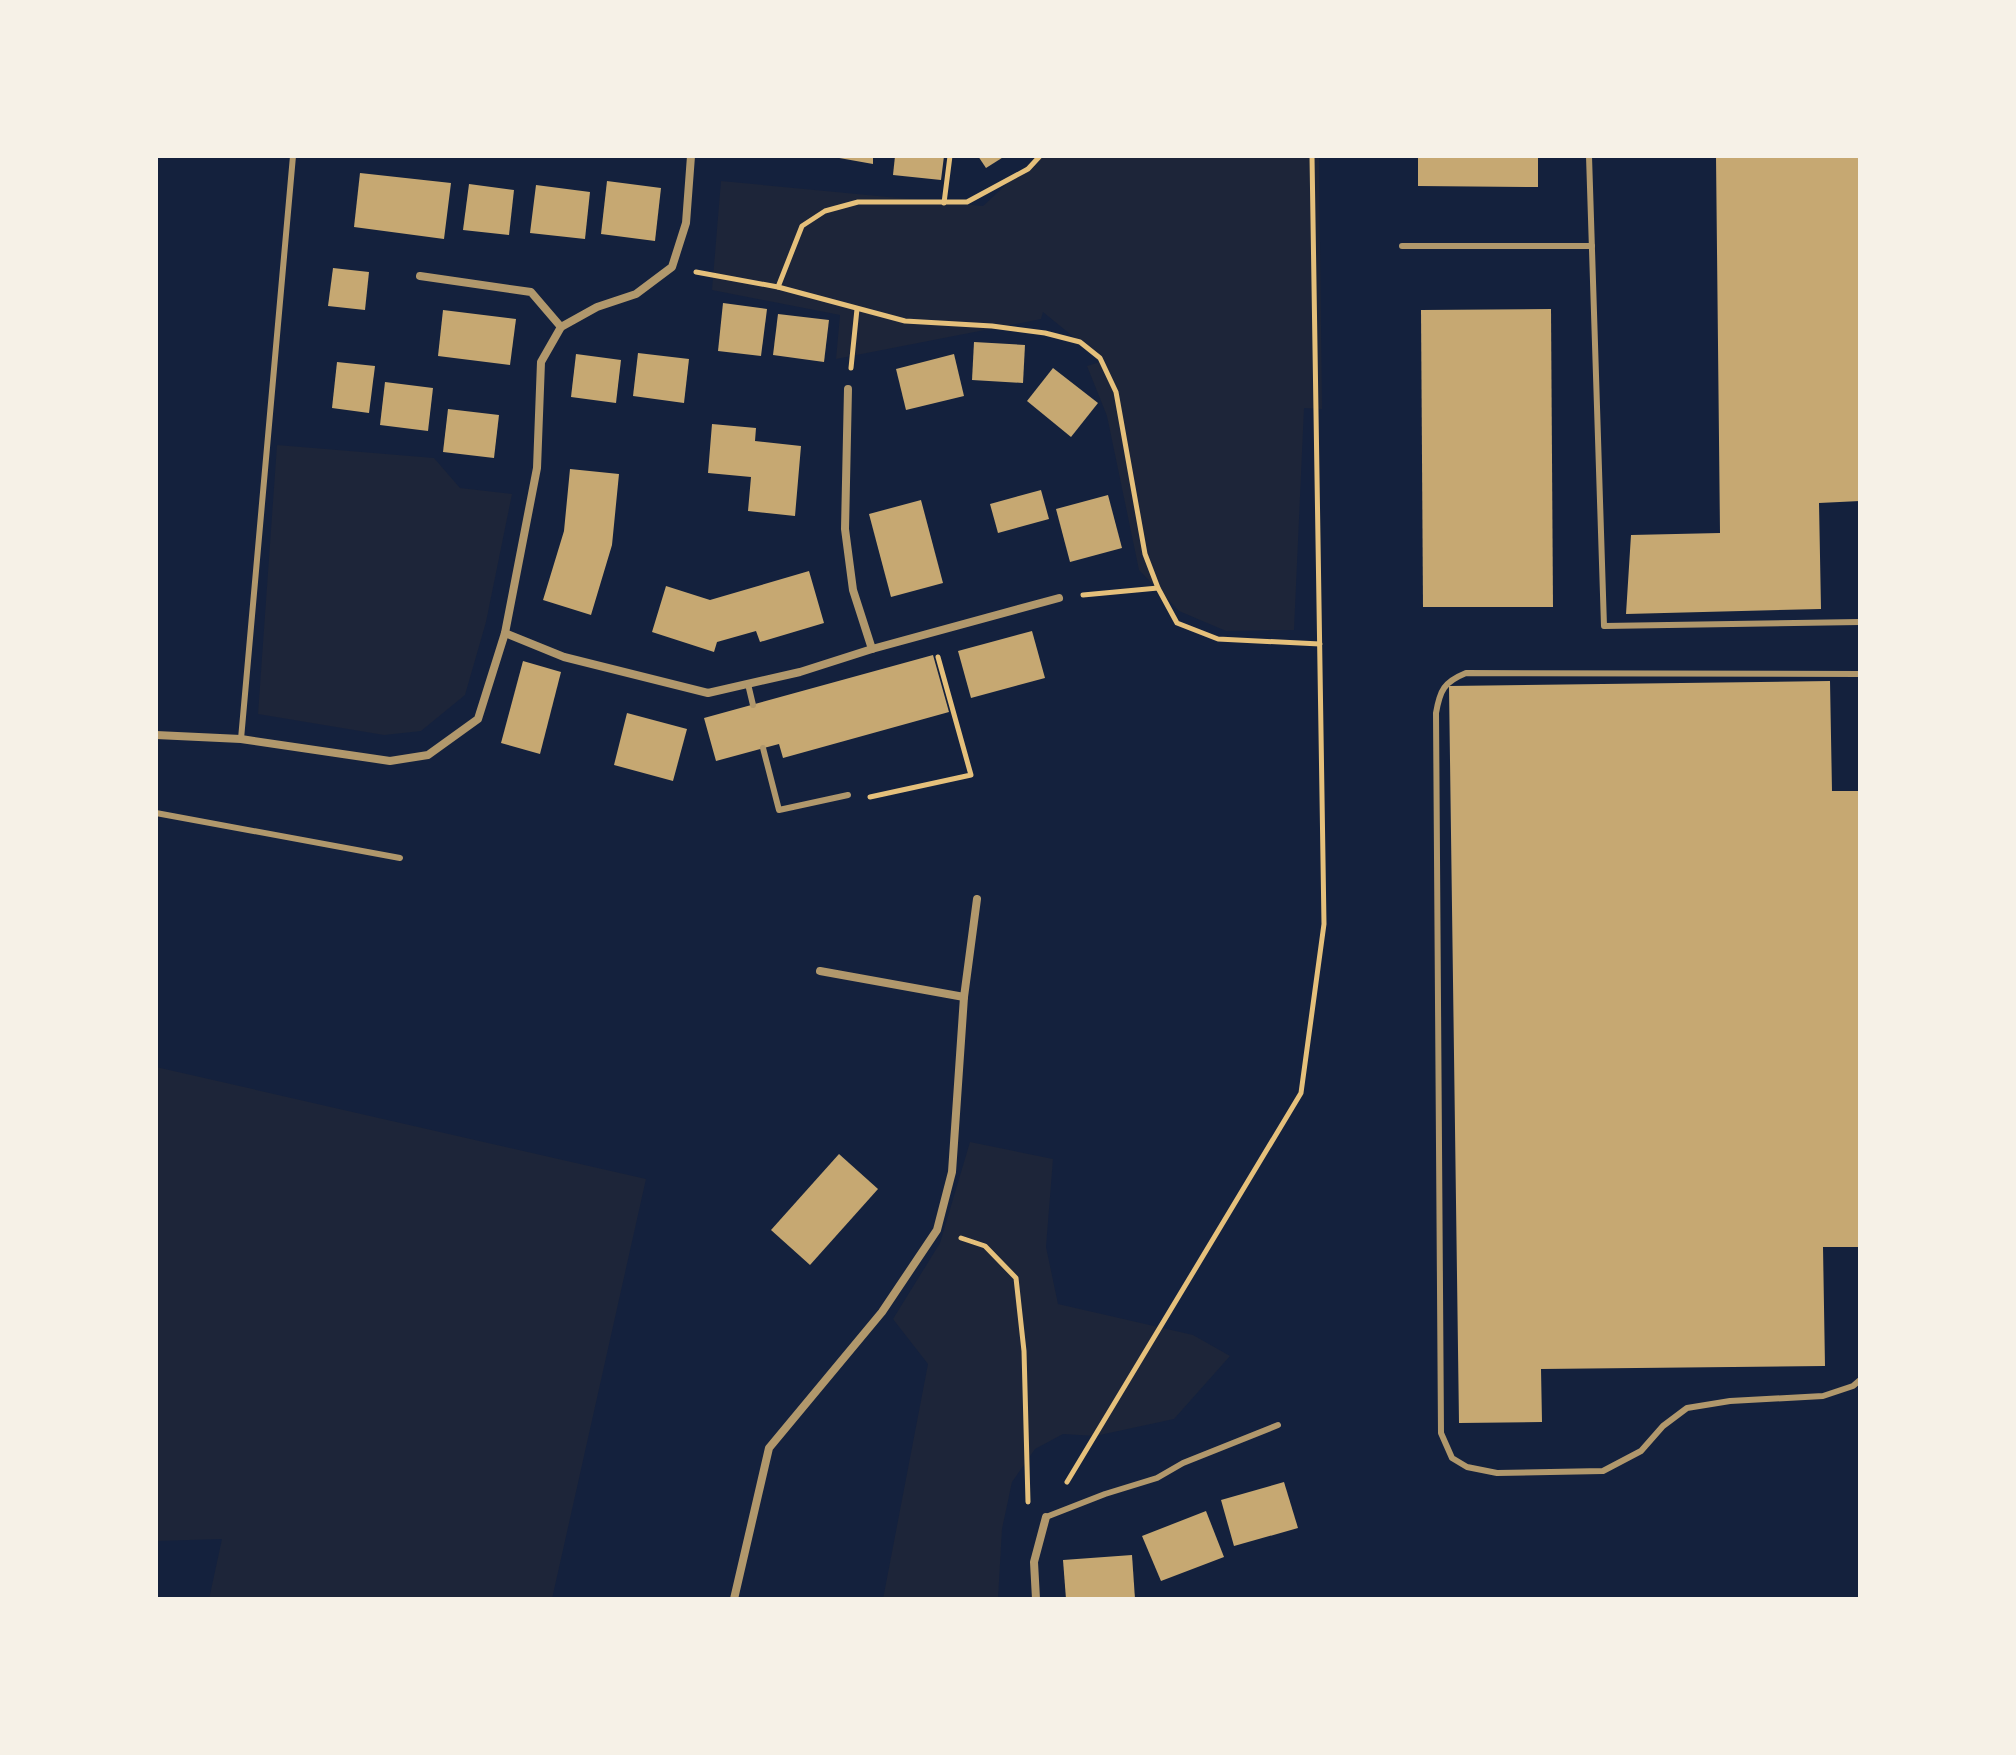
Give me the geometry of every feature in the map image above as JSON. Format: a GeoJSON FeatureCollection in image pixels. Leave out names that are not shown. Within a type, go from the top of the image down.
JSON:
{"type":"FeatureCollection","features":[{"type":"Feature","properties":{"kind":"street"},"geometry":{"type":"LineString","coordinates":[[156,735],[241,739],[390,761],[428,755],[478,719],[505,633],[537,468],[541,362],[561,327],[597,307],[636,294],[672,267],[686,223],[691,156]]}},
{"type":"Feature","properties":{"kind":"street"},"geometry":{"type":"LineString","coordinates":[[420,276],[531,292],[561,327]]}},
{"type":"Feature","properties":{"kind":"street"},"geometry":{"type":"LineString","coordinates":[[848,389],[845,529],[853,590],[872,649]]}},
{"type":"Feature","properties":{"kind":"street"},"geometry":{"type":"LineString","coordinates":[[505,633],[564,657],[708,693],[800,672],[1059,598]]}},
{"type":"Feature","properties":{"kind":"street"},"geometry":{"type":"LineString","coordinates":[[734,1599],[769,1448],[882,1312],[937,1230],[952,1172],[964,997],[977,899]]}},
{"type":"Feature","properties":{"kind":"street"},"geometry":{"type":"LineString","coordinates":[[820,971],[964,997]]}},
{"type":"Feature","properties":{"kind":"street"},"geometry":{"type":"LineString","coordinates":[[1036,1599],[1034,1562],[1046,1517]]}},
{"type":"Feature","properties":{"kind":"lane"},"geometry":{"type":"LineString","coordinates":[[241,739],[293,156]]}},
{"type":"Feature","properties":{"kind":"lane"},"geometry":{"type":"LineString","coordinates":[[1589,156],[1604,626],[1860,622]]}},
{"type":"Feature","properties":{"kind":"lane"},"geometry":{"type":"LineString","coordinates":[[1402,246],[1592,246]]}},
{"type":"Feature","properties":{"kind":"lane"},"geometry":{"type":"LineString","coordinates":[[1860,674],[1466,673],[1449,680],[1440,690],[1436,713],[1441,1433],[1452,1458],[1467,1467],[1497,1473],[1603,1471],[1641,1451],[1663,1426],[1687,1408],[1730,1401],[1823,1396],[1853,1386],[1860,1380]]}},
{"type":"Feature","properties":{"kind":"lane"},"geometry":{"type":"LineString","coordinates":[[748,684],[753,705]]}},
{"type":"Feature","properties":{"kind":"lane"},"geometry":{"type":"LineString","coordinates":[[763,748],[779,810],[848,795]]}},
{"type":"Feature","properties":{"kind":"lane"},"geometry":{"type":"LineString","coordinates":[[156,813],[400,858]]}},
{"type":"Feature","properties":{"kind":"lane"},"geometry":{"type":"LineString","coordinates":[[1046,1517],[1157,1478],[1183,1463],[1278,1425]]}},
{"type":"Feature","properties":{"kind":"path"},"geometry":{"type":"LineString","coordinates":[[944,203],[950,156]]}},
{"type":"Feature","properties":{"kind":"path"},"geometry":{"type":"LineString","coordinates":[[778,287],[802,226],[825,211],[858,202],[967,202],[1028,169],[1040,156]]}},
{"type":"Feature","properties":{"kind":"path"},"geometry":{"type":"LineString","coordinates":[[1046,1517],[1301,1093],[1324,924],[1312,156]]}},
{"type":"Feature","properties":{"kind":"path"},"geometry":{"type":"LineString","coordinates":[[672,267],[778,287],[905,321],[992,326],[1045,333],[1080,342],[1100,358],[1116,392],[1145,554],[1158,588],[1177,623],[1218,639],[1320,644]]}},
{"type":"Feature","properties":{"kind":"path"},"geometry":{"type":"LineString","coordinates":[[848,389],[857,309]]}},
{"type":"Feature","properties":{"kind":"path"},"geometry":{"type":"LineString","coordinates":[[1059,598],[1158,588]]}},
{"type":"Feature","properties":{"kind":"path"},"geometry":{"type":"LineString","coordinates":[[848,795],[856,800],[971,775],[932,633]]}},
{"type":"Feature","properties":{"kind":"path"},"geometry":{"type":"LineString","coordinates":[[937,1230],[985,1246],[1016,1278],[1024,1351],[1029,1508]]}},
{"type":"Feature","properties":{"kind":"shaded area"},"geometry":{"type":"Polygon","coordinates":[[[1037,156],[1319,156],[1322,409],[1304,408],[1294,630],[1226,631],[1179,611],[1139,570],[1107,416],[1087,366],[1103,361],[1043,312],[1041,319],[836,359],[840,315],[712,290],[721,181],[983,206],[1037,156]]]}},
{"type":"Feature","properties":{"kind":"shaded area"},"geometry":{"type":"Polygon","coordinates":[[[277,445],[434,458],[460,488],[512,494],[486,622],[465,695],[421,731],[384,735],[258,714],[277,445]]]}},
{"type":"Feature","properties":{"kind":"shaded area"},"geometry":{"type":"Polygon","coordinates":[[[156,1067],[646,1179],[552,1599],[209,1599],[222,1539],[156,1541],[156,1067]]]}},
{"type":"Feature","properties":{"kind":"shaded area"},"geometry":{"type":"Polygon","coordinates":[[[970,1142],[1053,1159],[1046,1247],[1058,1304],[1193,1335],[1230,1356],[1174,1419],[1095,1436],[1063,1434],[1035,1449],[1012,1482],[1002,1529],[998,1599],[883,1599],[928,1364],[893,1319],[940,1243],[970,1142]]]}},
{"type":"Feature","properties":{"kind":"building"},"geometry":{"type":"Polygon","coordinates":[[[828,156],[873,156],[873,164],[828,156]]]}},
{"type":"Feature","properties":{"kind":"building"},"geometry":{"type":"Polygon","coordinates":[[[895,156],[944,156],[941,180],[893,175],[895,156]]]}},
{"type":"Feature","properties":{"kind":"building"},"geometry":{"type":"Polygon","coordinates":[[[978,156],[1005,156],[986,168],[978,156]]]}},
{"type":"Feature","properties":{"kind":"building"},"geometry":{"type":"Polygon","coordinates":[[[1418,156],[1538,156],[1538,187],[1418,186],[1418,156]]]}},
{"type":"Feature","properties":{"kind":"building"},"geometry":{"type":"Polygon","coordinates":[[[1716,156],[1858,156],[1860,501],[1819,503],[1821,609],[1626,614],[1631,535],[1720,533],[1716,156]]]}},
{"type":"Feature","properties":{"kind":"building"},"geometry":{"type":"Polygon","coordinates":[[[360,173],[451,183],[444,239],[354,227],[360,173]]]}},
{"type":"Feature","properties":{"kind":"building"},"geometry":{"type":"Polygon","coordinates":[[[607,181],[661,188],[655,241],[601,234],[607,181]]]}},
{"type":"Feature","properties":{"kind":"building"},"geometry":{"type":"Polygon","coordinates":[[[469,184],[514,190],[509,235],[463,230],[469,184]]]}},
{"type":"Feature","properties":{"kind":"building"},"geometry":{"type":"Polygon","coordinates":[[[536,185],[590,192],[585,239],[530,233],[536,185]]]}},
{"type":"Feature","properties":{"kind":"building"},"geometry":{"type":"Polygon","coordinates":[[[333,268],[369,272],[365,310],[328,306],[333,268]]]}},
{"type":"Feature","properties":{"kind":"building"},"geometry":{"type":"Polygon","coordinates":[[[723,303],[767,309],[761,356],[718,351],[723,303]]]}},
{"type":"Feature","properties":{"kind":"building"},"geometry":{"type":"Polygon","coordinates":[[[1551,309],[1553,607],[1423,607],[1421,310],[1551,309]]]}},
{"type":"Feature","properties":{"kind":"building"},"geometry":{"type":"Polygon","coordinates":[[[443,310],[516,319],[510,365],[438,356],[443,310]]]}},
{"type":"Feature","properties":{"kind":"building"},"geometry":{"type":"Polygon","coordinates":[[[778,314],[829,320],[824,362],[773,355],[778,314]]]}},
{"type":"Feature","properties":{"kind":"building"},"geometry":{"type":"Polygon","coordinates":[[[974,342],[1025,345],[1023,383],[972,380],[974,342]]]}},
{"type":"Feature","properties":{"kind":"building"},"geometry":{"type":"Polygon","coordinates":[[[638,353],[689,359],[684,403],[633,396],[638,353]]]}},
{"type":"Feature","properties":{"kind":"building"},"geometry":{"type":"Polygon","coordinates":[[[576,354],[621,360],[616,403],[571,397],[576,354]]]}},
{"type":"Feature","properties":{"kind":"building"},"geometry":{"type":"Polygon","coordinates":[[[954,354],[964,396],[906,410],[896,369],[954,354]]]}},
{"type":"Feature","properties":{"kind":"building"},"geometry":{"type":"Polygon","coordinates":[[[337,362],[375,366],[369,413],[332,408],[337,362]]]}},
{"type":"Feature","properties":{"kind":"building"},"geometry":{"type":"Polygon","coordinates":[[[1053,368],[1098,403],[1071,437],[1027,401],[1053,368]]]}},
{"type":"Feature","properties":{"kind":"building"},"geometry":{"type":"Polygon","coordinates":[[[385,382],[433,388],[428,431],[380,425],[385,382]]]}},
{"type":"Feature","properties":{"kind":"building"},"geometry":{"type":"Polygon","coordinates":[[[448,409],[499,415],[494,458],[443,452],[448,409]]]}},
{"type":"Feature","properties":{"kind":"building"},"geometry":{"type":"Polygon","coordinates":[[[712,424],[756,428],[755,441],[801,446],[795,516],[748,511],[751,477],[708,473],[712,424]]]}},
{"type":"Feature","properties":{"kind":"building"},"geometry":{"type":"Polygon","coordinates":[[[570,469],[619,474],[612,545],[591,615],[543,600],[564,531],[570,469]]]}},
{"type":"Feature","properties":{"kind":"building"},"geometry":{"type":"Polygon","coordinates":[[[1041,490],[1049,519],[998,533],[990,504],[1041,490]]]}},
{"type":"Feature","properties":{"kind":"building"},"geometry":{"type":"Polygon","coordinates":[[[1108,495],[1122,548],[1070,562],[1056,509],[1108,495]]]}},
{"type":"Feature","properties":{"kind":"building"},"geometry":{"type":"Polygon","coordinates":[[[921,500],[943,583],[891,597],[869,514],[921,500]]]}},
{"type":"Feature","properties":{"kind":"building"},"geometry":{"type":"Polygon","coordinates":[[[809,571],[824,623],[760,642],[756,631],[717,642],[714,652],[652,632],[666,586],[710,600],[809,571]]]}},
{"type":"Feature","properties":{"kind":"building"},"geometry":{"type":"Polygon","coordinates":[[[1032,631],[1045,678],[971,698],[958,651],[1032,631]]]}},
{"type":"Feature","properties":{"kind":"building"},"geometry":{"type":"Polygon","coordinates":[[[933,655],[949,712],[783,758],[779,744],[716,761],[704,718],[933,655]]]}},
{"type":"Feature","properties":{"kind":"building"},"geometry":{"type":"Polygon","coordinates":[[[523,661],[561,672],[540,754],[501,743],[523,661]]]}},
{"type":"Feature","properties":{"kind":"building"},"geometry":{"type":"Polygon","coordinates":[[[1830,681],[1832,791],[1860,791],[1860,1247],[1823,1247],[1825,1366],[1541,1369],[1542,1422],[1459,1423],[1449,686],[1830,681]]]}},
{"type":"Feature","properties":{"kind":"building"},"geometry":{"type":"Polygon","coordinates":[[[627,713],[687,729],[673,781],[614,765],[627,713]]]}},
{"type":"Feature","properties":{"kind":"building"},"geometry":{"type":"Polygon","coordinates":[[[839,1154],[878,1189],[810,1265],[771,1230],[839,1154]]]}},
{"type":"Feature","properties":{"kind":"building"},"geometry":{"type":"Polygon","coordinates":[[[1284,1482],[1298,1528],[1234,1546],[1221,1500],[1284,1482]]]}},
{"type":"Feature","properties":{"kind":"building"},"geometry":{"type":"Polygon","coordinates":[[[1206,1511],[1224,1557],[1161,1581],[1142,1536],[1206,1511]]]}},
{"type":"Feature","properties":{"kind":"building"},"geometry":{"type":"Polygon","coordinates":[[[1132,1555],[1135,1599],[1066,1599],[1063,1560],[1132,1555]]]}}]}
